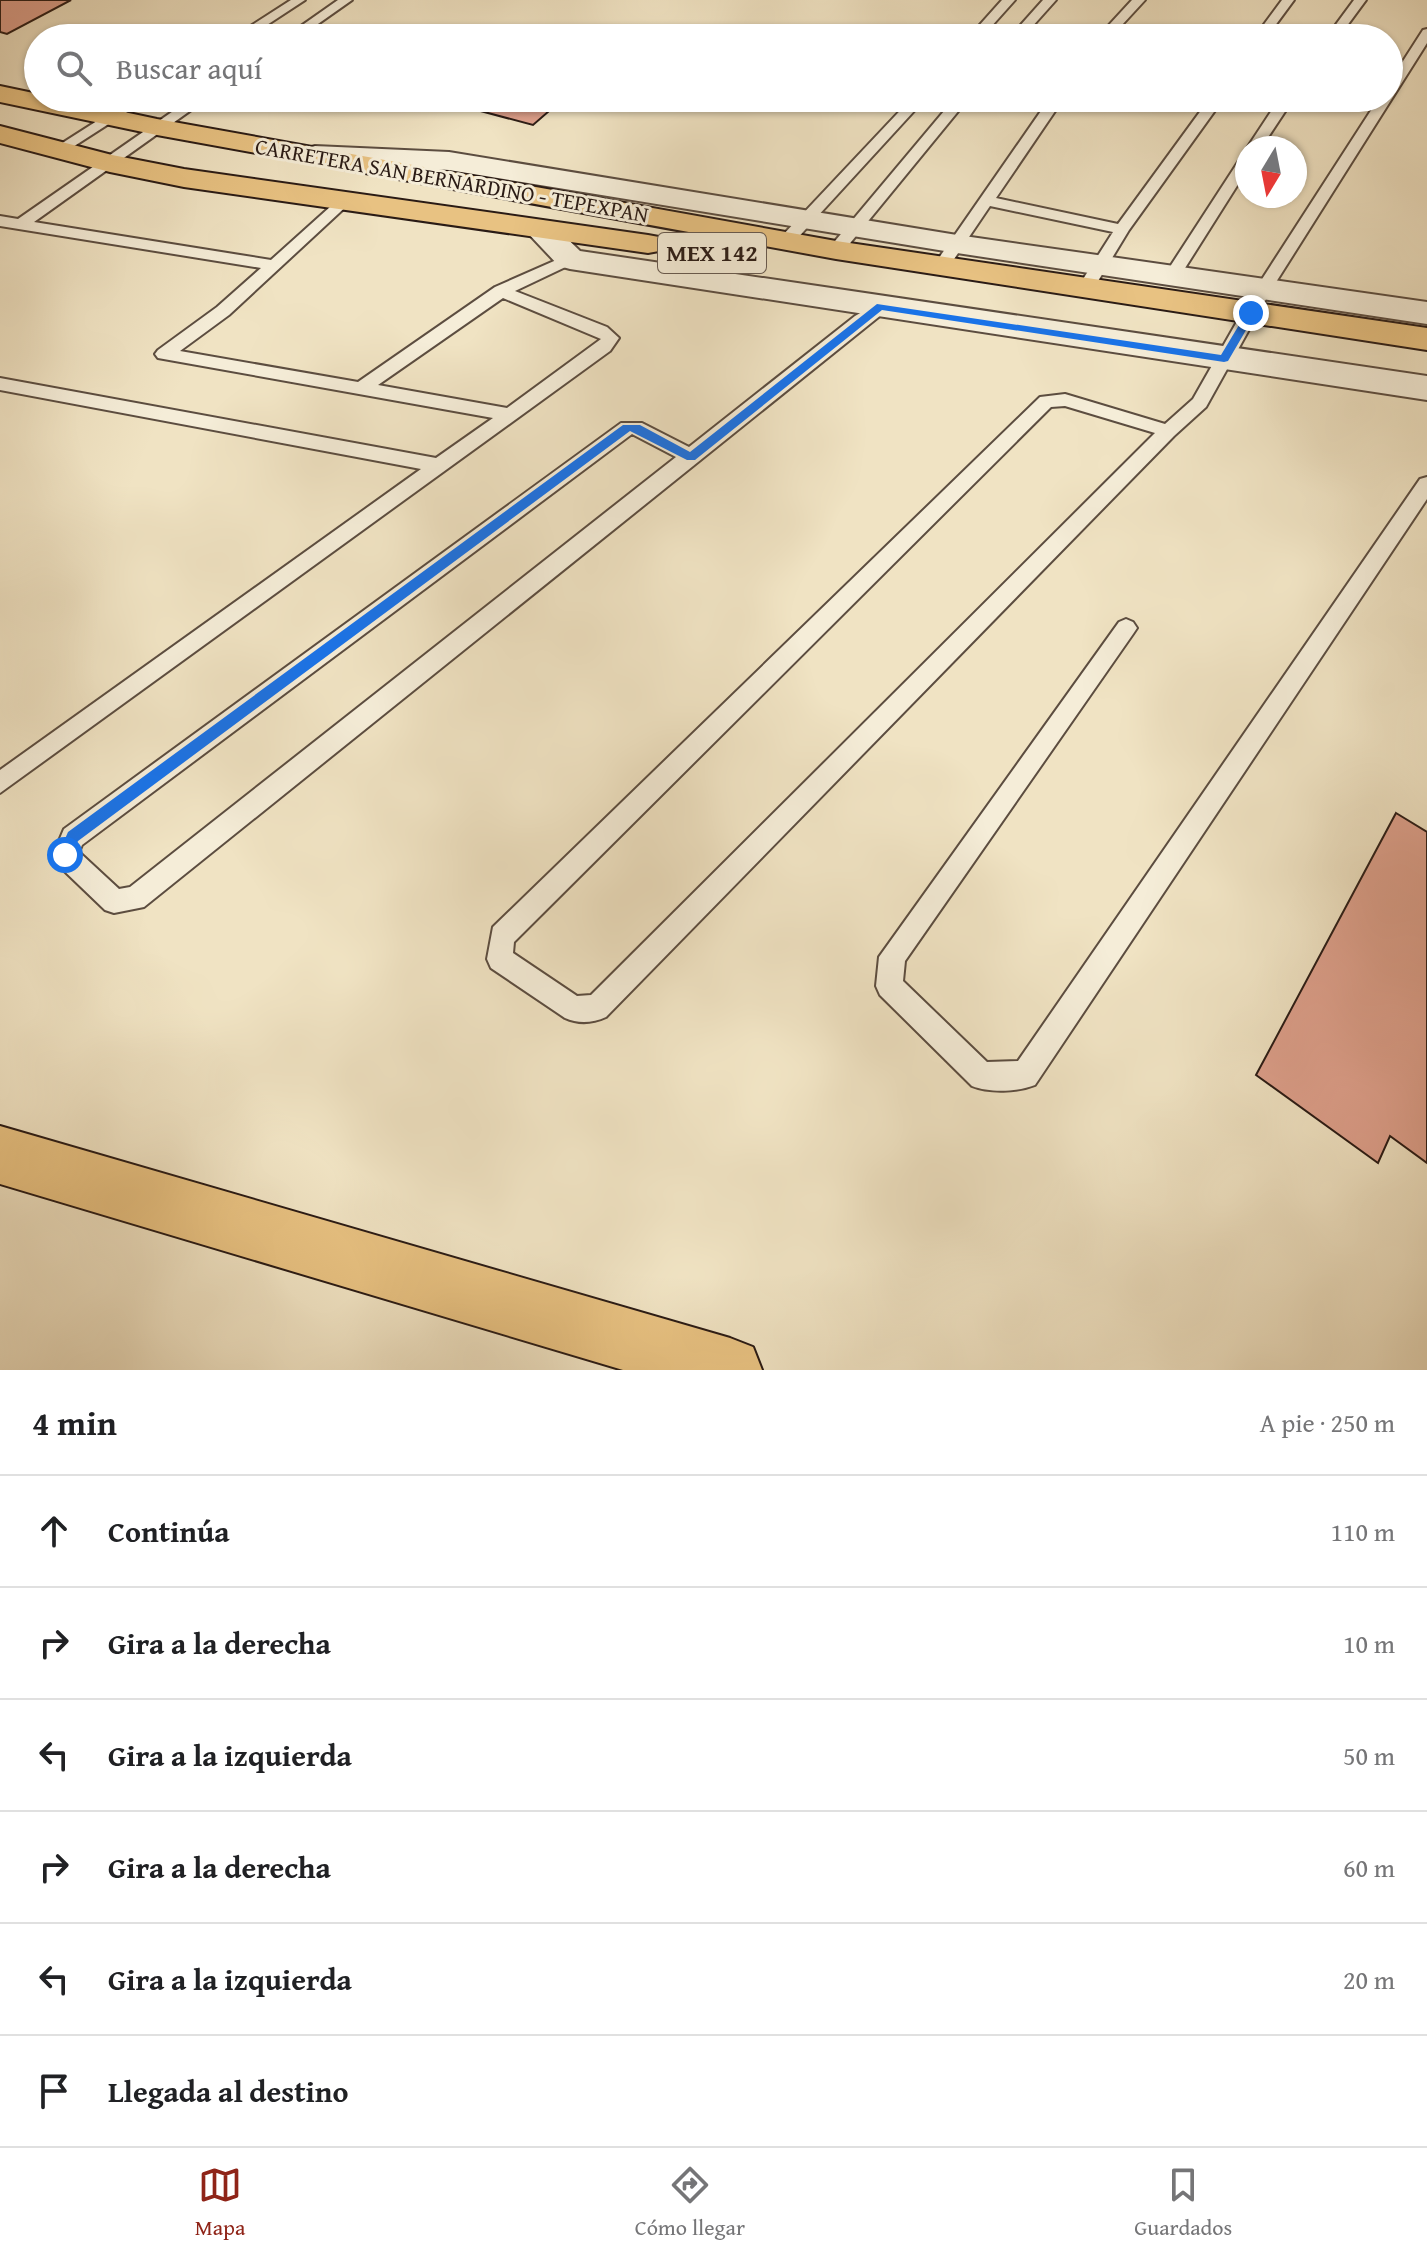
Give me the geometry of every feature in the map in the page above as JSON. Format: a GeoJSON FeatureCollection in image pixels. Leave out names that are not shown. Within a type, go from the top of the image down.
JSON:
{"type":"FeatureCollection","features":[{"type":"Feature","properties":{"kind":"highway","name":"CARRETERA SAN BERNARDINO - TEPEXPAN"},"geometry":{"type":"LineString","coordinates":[[0,94],[24,99]]}},
{"type":"Feature","properties":{"kind":"highway","name":"CARRETERA SAN BERNARDINO - TEPEXPAN"},"geometry":{"type":"LineString","coordinates":[[83,112],[315,155],[798,230]]}},
{"type":"Feature","properties":{"kind":"highway","name":"CARRETERA SAN BERNARDINO - TEPEXPAN"},"geometry":{"type":"LineString","coordinates":[[0,134],[110,163],[184,178],[539,229],[1244,324],[1427,339]]}},
{"type":"Feature","properties":{"kind":"highway","name":"CARRETERA SAN BERNARDINO - TEPEXPAN"},"geometry":{"type":"LineString","coordinates":[[1093,276],[1244,324],[1427,361]]}},
{"type":"Feature","properties":{"kind":"highway"},"geometry":{"type":"LineString","coordinates":[[0,1155],[730,1370]]}},
{"type":"Feature","properties":{"kind":"street"},"geometry":{"type":"LineString","coordinates":[[539,229],[570,259],[880,307],[1244,324],[1427,313]]}},
{"type":"Feature","properties":{"kind":"street"},"geometry":{"type":"LineString","coordinates":[[798,230],[1093,276],[1172,276],[1244,324],[1427,388]]}},
{"type":"Feature","properties":{"kind":"lane"},"geometry":{"type":"LineString","coordinates":[[260,24],[299,0]]}},
{"type":"Feature","properties":{"kind":"lane"},"geometry":{"type":"LineString","coordinates":[[311,24],[346,0]]}},
{"type":"Feature","properties":{"kind":"lane"},"geometry":{"type":"LineString","coordinates":[[987,24],[1009,0]]}},
{"type":"Feature","properties":{"kind":"lane"},"geometry":{"type":"LineString","coordinates":[[1028,24],[1050,0]]}},
{"type":"Feature","properties":{"kind":"lane"},"geometry":{"type":"LineString","coordinates":[[1116,24],[1139,0]]}},
{"type":"Feature","properties":{"kind":"lane"},"geometry":{"type":"LineString","coordinates":[[1270,24],[1288,0]]}},
{"type":"Feature","properties":{"kind":"lane"},"geometry":{"type":"LineString","coordinates":[[1342,24],[1360,0]]}},
{"type":"Feature","properties":{"kind":"lane"},"geometry":{"type":"LineString","coordinates":[[1403,71],[1427,33]]}},
{"type":"Feature","properties":{"kind":"lane"},"geometry":{"type":"LineString","coordinates":[[60,149],[120,112]]}},
{"type":"Feature","properties":{"kind":"lane"},"geometry":{"type":"LineString","coordinates":[[20,225],[180,112]]}},
{"type":"Feature","properties":{"kind":"lane"},"geometry":{"type":"LineString","coordinates":[[798,230],[906,112]]}},
{"type":"Feature","properties":{"kind":"lane"},"geometry":{"type":"LineString","coordinates":[[845,238],[950,112]]}},
{"type":"Feature","properties":{"kind":"lane"},"geometry":{"type":"LineString","coordinates":[[949,254],[1047,112]]}},
{"type":"Feature","properties":{"kind":"lane"},"geometry":{"type":"LineString","coordinates":[[1093,276],[1122,229],[1207,112]]}},
{"type":"Feature","properties":{"kind":"lane"},"geometry":{"type":"LineString","coordinates":[[1262,136],[1278,112]]}},
{"type":"Feature","properties":{"kind":"lane"},"geometry":{"type":"LineString","coordinates":[[1168,431],[1065,400],[1046,401],[502,936],[500,959],[574,1009],[597,1008],[1168,431],[1200,403],[1244,324],[1377,112]]}},
{"type":"Feature","properties":{"kind":"lane"},"geometry":{"type":"LineString","coordinates":[[1172,276],[1235,178]]}},
{"type":"Feature","properties":{"kind":"lane"},"geometry":{"type":"LineString","coordinates":[[984,200],[1122,229]]}},
{"type":"Feature","properties":{"kind":"lane"},"geometry":{"type":"LineString","coordinates":[[345,201],[223,311],[164,354],[513,415]]}},
{"type":"Feature","properties":{"kind":"lane"},"geometry":{"type":"LineString","coordinates":[[0,221],[274,265]]}},
{"type":"Feature","properties":{"kind":"lane"},"geometry":{"type":"LineString","coordinates":[[362,388],[501,291],[570,259]]}},
{"type":"Feature","properties":{"kind":"lane"},"geometry":{"type":"LineString","coordinates":[[0,783],[513,415],[604,347],[611,338],[601,331],[501,291]]}},
{"type":"Feature","properties":{"kind":"lane"},"geometry":{"type":"LineString","coordinates":[[691,457],[636,427],[627,428],[73,837],[65,855],[114,901],[135,899],[880,307]]}},
{"type":"Feature","properties":{"kind":"lane"},"geometry":{"type":"LineString","coordinates":[[0,384],[441,466]]}},
{"type":"Feature","properties":{"kind":"lane"},"geometry":{"type":"LineString","coordinates":[[1126,628],[892,957],[889,986],[982,1076],[1025,1075],[1427,484]]}},
{"type":"Feature","properties":{"kind":"building"},"geometry":{"type":"Polygon","coordinates":[[[0,0],[71,0],[7,34],[0,32],[0,0]]]}},
{"type":"Feature","properties":{"kind":"building"},"geometry":{"type":"Polygon","coordinates":[[[484,112],[548,112],[533,125],[484,112]]]}},
{"type":"Feature","properties":{"kind":"building"},"geometry":{"type":"Polygon","coordinates":[[[1396,813],[1427,832],[1427,1163],[1390,1136],[1378,1163],[1256,1075],[1396,813]]]}},
{"type":"Feature","properties":{"kind":"route"},"geometry":{"type":"LineString","coordinates":[[65,855],[73,837],[627,428],[636,427],[691,457],[880,307],[1224,359],[1251,313]]}}]}
